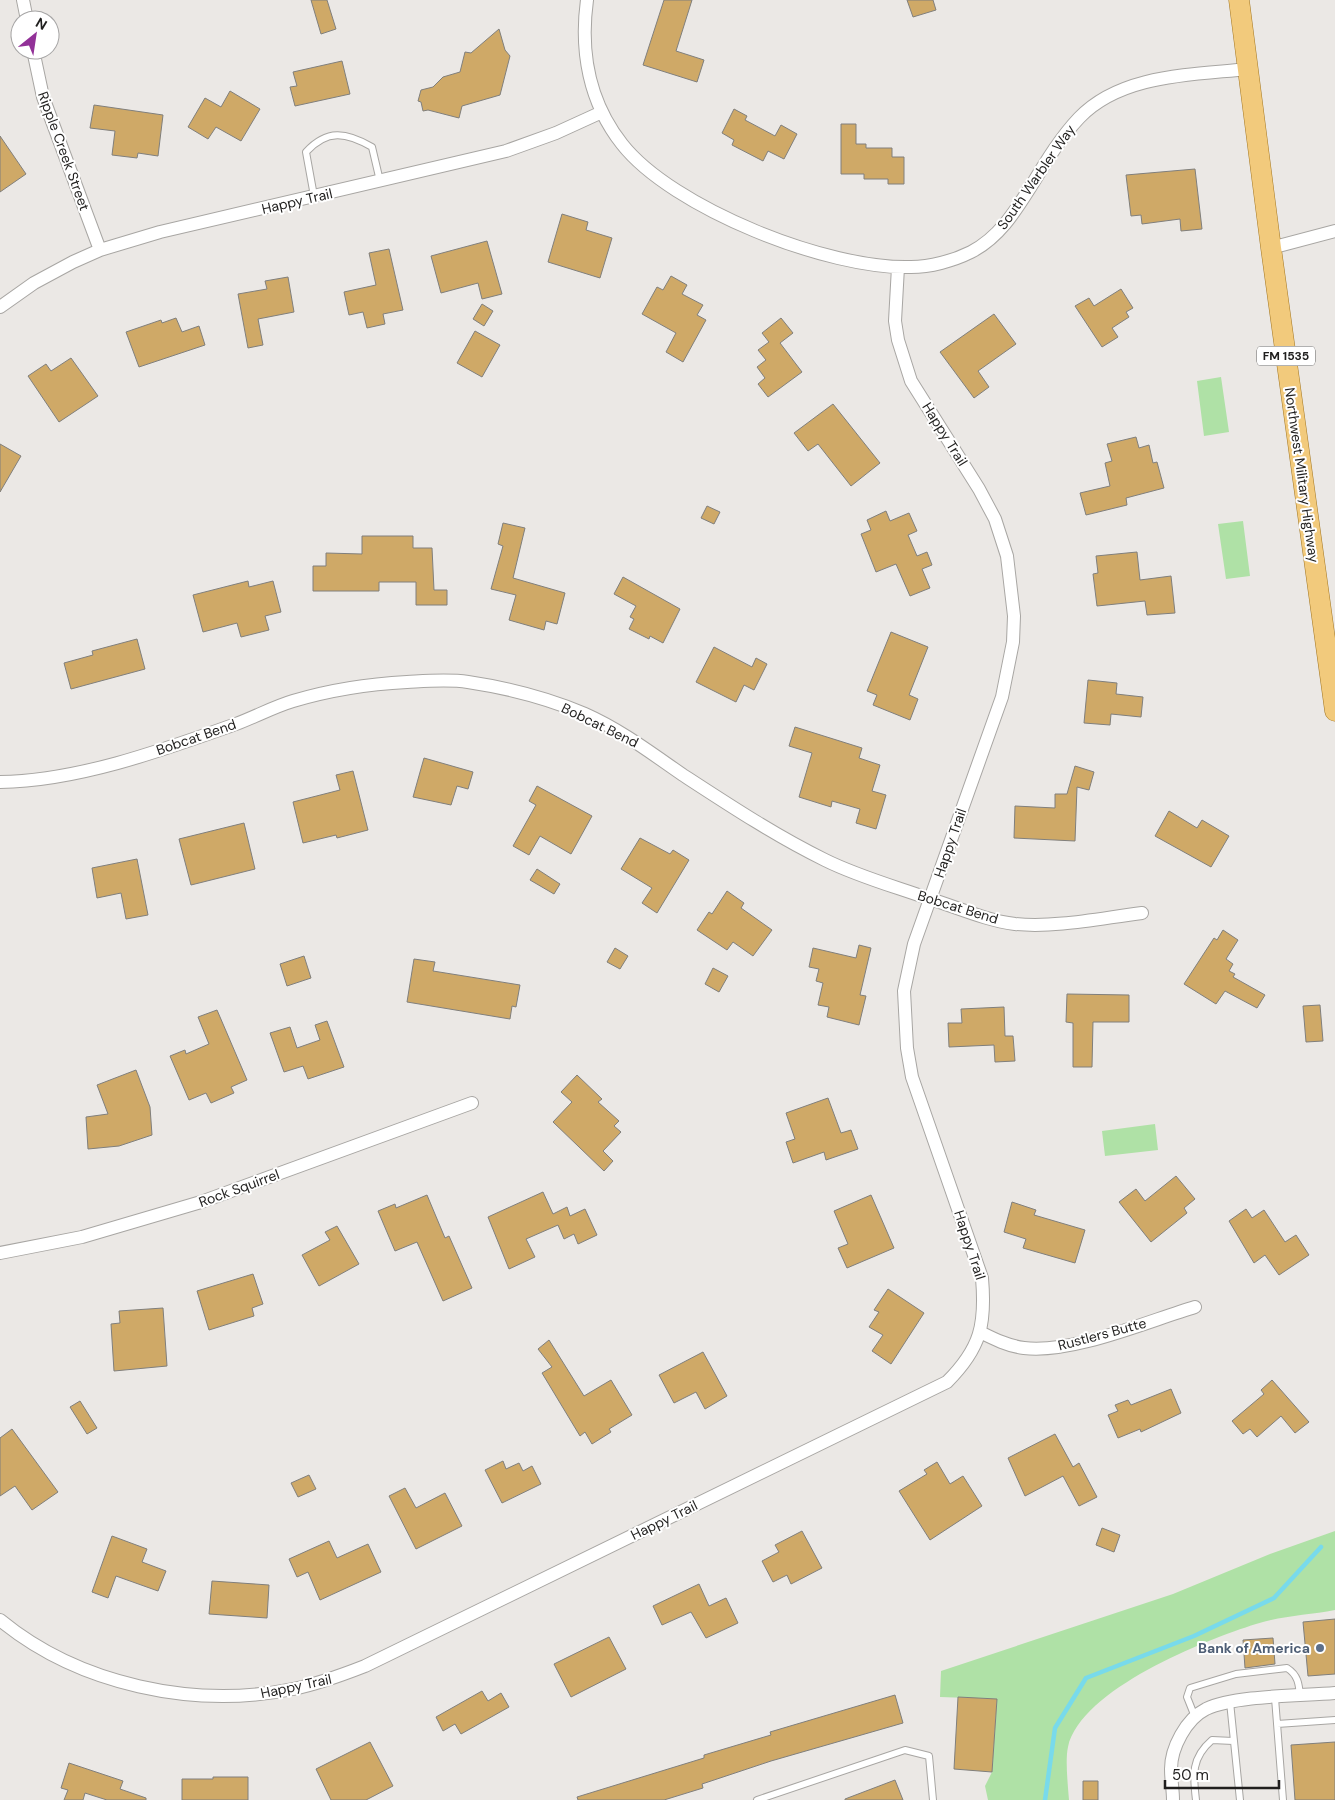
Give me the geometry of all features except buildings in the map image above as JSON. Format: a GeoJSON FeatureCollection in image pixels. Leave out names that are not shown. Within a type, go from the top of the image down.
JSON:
{"type":"FeatureCollection","features":[{"type":"Feature","properties":{"kind":"main road","name":"Northwest Military Highway"},"geometry":{"type":"LineString","coordinates":[[1239,0],[1335,711]]}},
{"type":"Feature","properties":{"kind":"street","name":"South Warbler Way"},"geometry":{"type":"LineString","coordinates":[[587,0],[584,39],[589,76],[602,112],[621,143],[647,170],[678,192],[726,218],[788,244],[853,260],[898,267],[939,263],[971,252],[992,239],[1011,218],[1061,139],[1081,116],[1118,92],[1161,78],[1248,69]]}},
{"type":"Feature","properties":{"kind":"street","name":"Ripple Creek Street"},"geometry":{"type":"LineString","coordinates":[[35,60],[43,97],[100,250]]}},
{"type":"Feature","properties":{"kind":"street","name":"Happy Trail"},"geometry":{"type":"LineString","coordinates":[[0,307],[34,283],[100,250],[160,232],[506,151],[556,133],[602,112]]}},
{"type":"Feature","properties":{"kind":"street"},"geometry":{"type":"LineString","coordinates":[[1271,248],[1335,231]]}},
{"type":"Feature","properties":{"kind":"street","name":"Happy Trail"},"geometry":{"type":"LineString","coordinates":[[0,1620],[38,1646],[71,1663],[106,1677],[143,1688],[180,1694],[218,1696],[265,1693],[330,1680],[366,1666],[947,1382],[961,1368],[972,1351],[980,1332],[985,1308],[982,1278],[912,1077],[907,1048],[904,991],[914,944],[1002,697],[1013,642],[1014,616],[1007,556],[995,518],[979,489],[911,381],[898,340],[895,321],[898,267]]}},
{"type":"Feature","properties":{"kind":"street","name":"Bobcat Bend"},"geometry":{"type":"LineString","coordinates":[[0,782],[17,782],[99,767],[159,750],[291,702],[332,691],[378,684],[462,681],[530,695],[586,715],[624,735],[683,775],[784,838],[826,860],[878,882],[976,915],[1016,924],[1037,925],[1142,913]]}},
{"type":"Feature","properties":{"kind":"street","name":"Rock Squirrel"},"geometry":{"type":"LineString","coordinates":[[0,1252],[82,1237],[201,1202],[472,1103]]}},
{"type":"Feature","properties":{"kind":"street","name":"Rustlers Butte"},"geometry":{"type":"LineString","coordinates":[[980,1332],[1000,1342],[1022,1348],[1046,1349],[1097,1337],[1195,1307]]}},
{"type":"Feature","properties":{"kind":"street"},"geometry":{"type":"LineString","coordinates":[[1173,1800],[1171,1768],[1176,1745],[1196,1718],[1205,1710],[1230,1702],[1335,1693]]}},
{"type":"Feature","properties":{"kind":"lane"},"geometry":{"type":"LineString","coordinates":[[314,196],[306,152],[314,143],[329,136],[350,136],[372,147],[380,181]]}},
{"type":"Feature","properties":{"kind":"lane"},"geometry":{"type":"LineString","coordinates":[[1196,1718],[1187,1697],[1190,1688],[1236,1674],[1287,1668],[1292,1671],[1299,1682],[1300,1696]]}},
{"type":"Feature","properties":{"kind":"lane"},"geometry":{"type":"LineString","coordinates":[[1275,1698],[1283,1800]]}},
{"type":"Feature","properties":{"kind":"lane"},"geometry":{"type":"LineString","coordinates":[[1230,1702],[1240,1800]]}},
{"type":"Feature","properties":{"kind":"lane"},"geometry":{"type":"LineString","coordinates":[[1277,1724],[1335,1720]]}},
{"type":"Feature","properties":{"kind":"lane"},"geometry":{"type":"LineString","coordinates":[[1196,1800],[1193,1770],[1204,1747],[1212,1740],[1233,1741]]}},
{"type":"Feature","properties":{"kind":"lane"},"geometry":{"type":"LineString","coordinates":[[757,1800],[905,1750],[929,1756],[933,1800]]}},
{"type":"Feature","properties":{"kind":"green space"},"geometry":{"type":"Polygon","coordinates":[[[1221,377],[1229,432],[1204,436],[1197,381],[1221,377]]]}},
{"type":"Feature","properties":{"kind":"green space"},"geometry":{"type":"Polygon","coordinates":[[[1243,521],[1250,576],[1226,579],[1218,524],[1243,521]]]}},
{"type":"Feature","properties":{"kind":"green space"},"geometry":{"type":"Polygon","coordinates":[[[1155,1124],[1158,1150],[1105,1156],[1102,1131],[1155,1124]]]}},
{"type":"Feature","properties":{"kind":"green space"},"geometry":{"type":"Polygon","coordinates":[[[1335,1531],[1335,1610],[1275,1619],[1256,1624],[1178,1655],[1120,1687],[1096,1706],[1078,1726],[1068,1747],[1069,1800],[988,1800],[985,1786],[992,1772],[997,1699],[940,1697],[941,1671],[1173,1594],[1270,1554],[1335,1531]]]}},
{"type":"Feature","properties":{"kind":"waterway"},"geometry":{"type":"LineString","coordinates":[[1045,1800],[1055,1728],[1086,1678],[1194,1636],[1274,1598],[1321,1547]]}},
{"type":"Feature","properties":{"kind":"place","name":"Bank of America"},"geometry":{"type":"Point","coordinates":[1320,1648]}}]}
